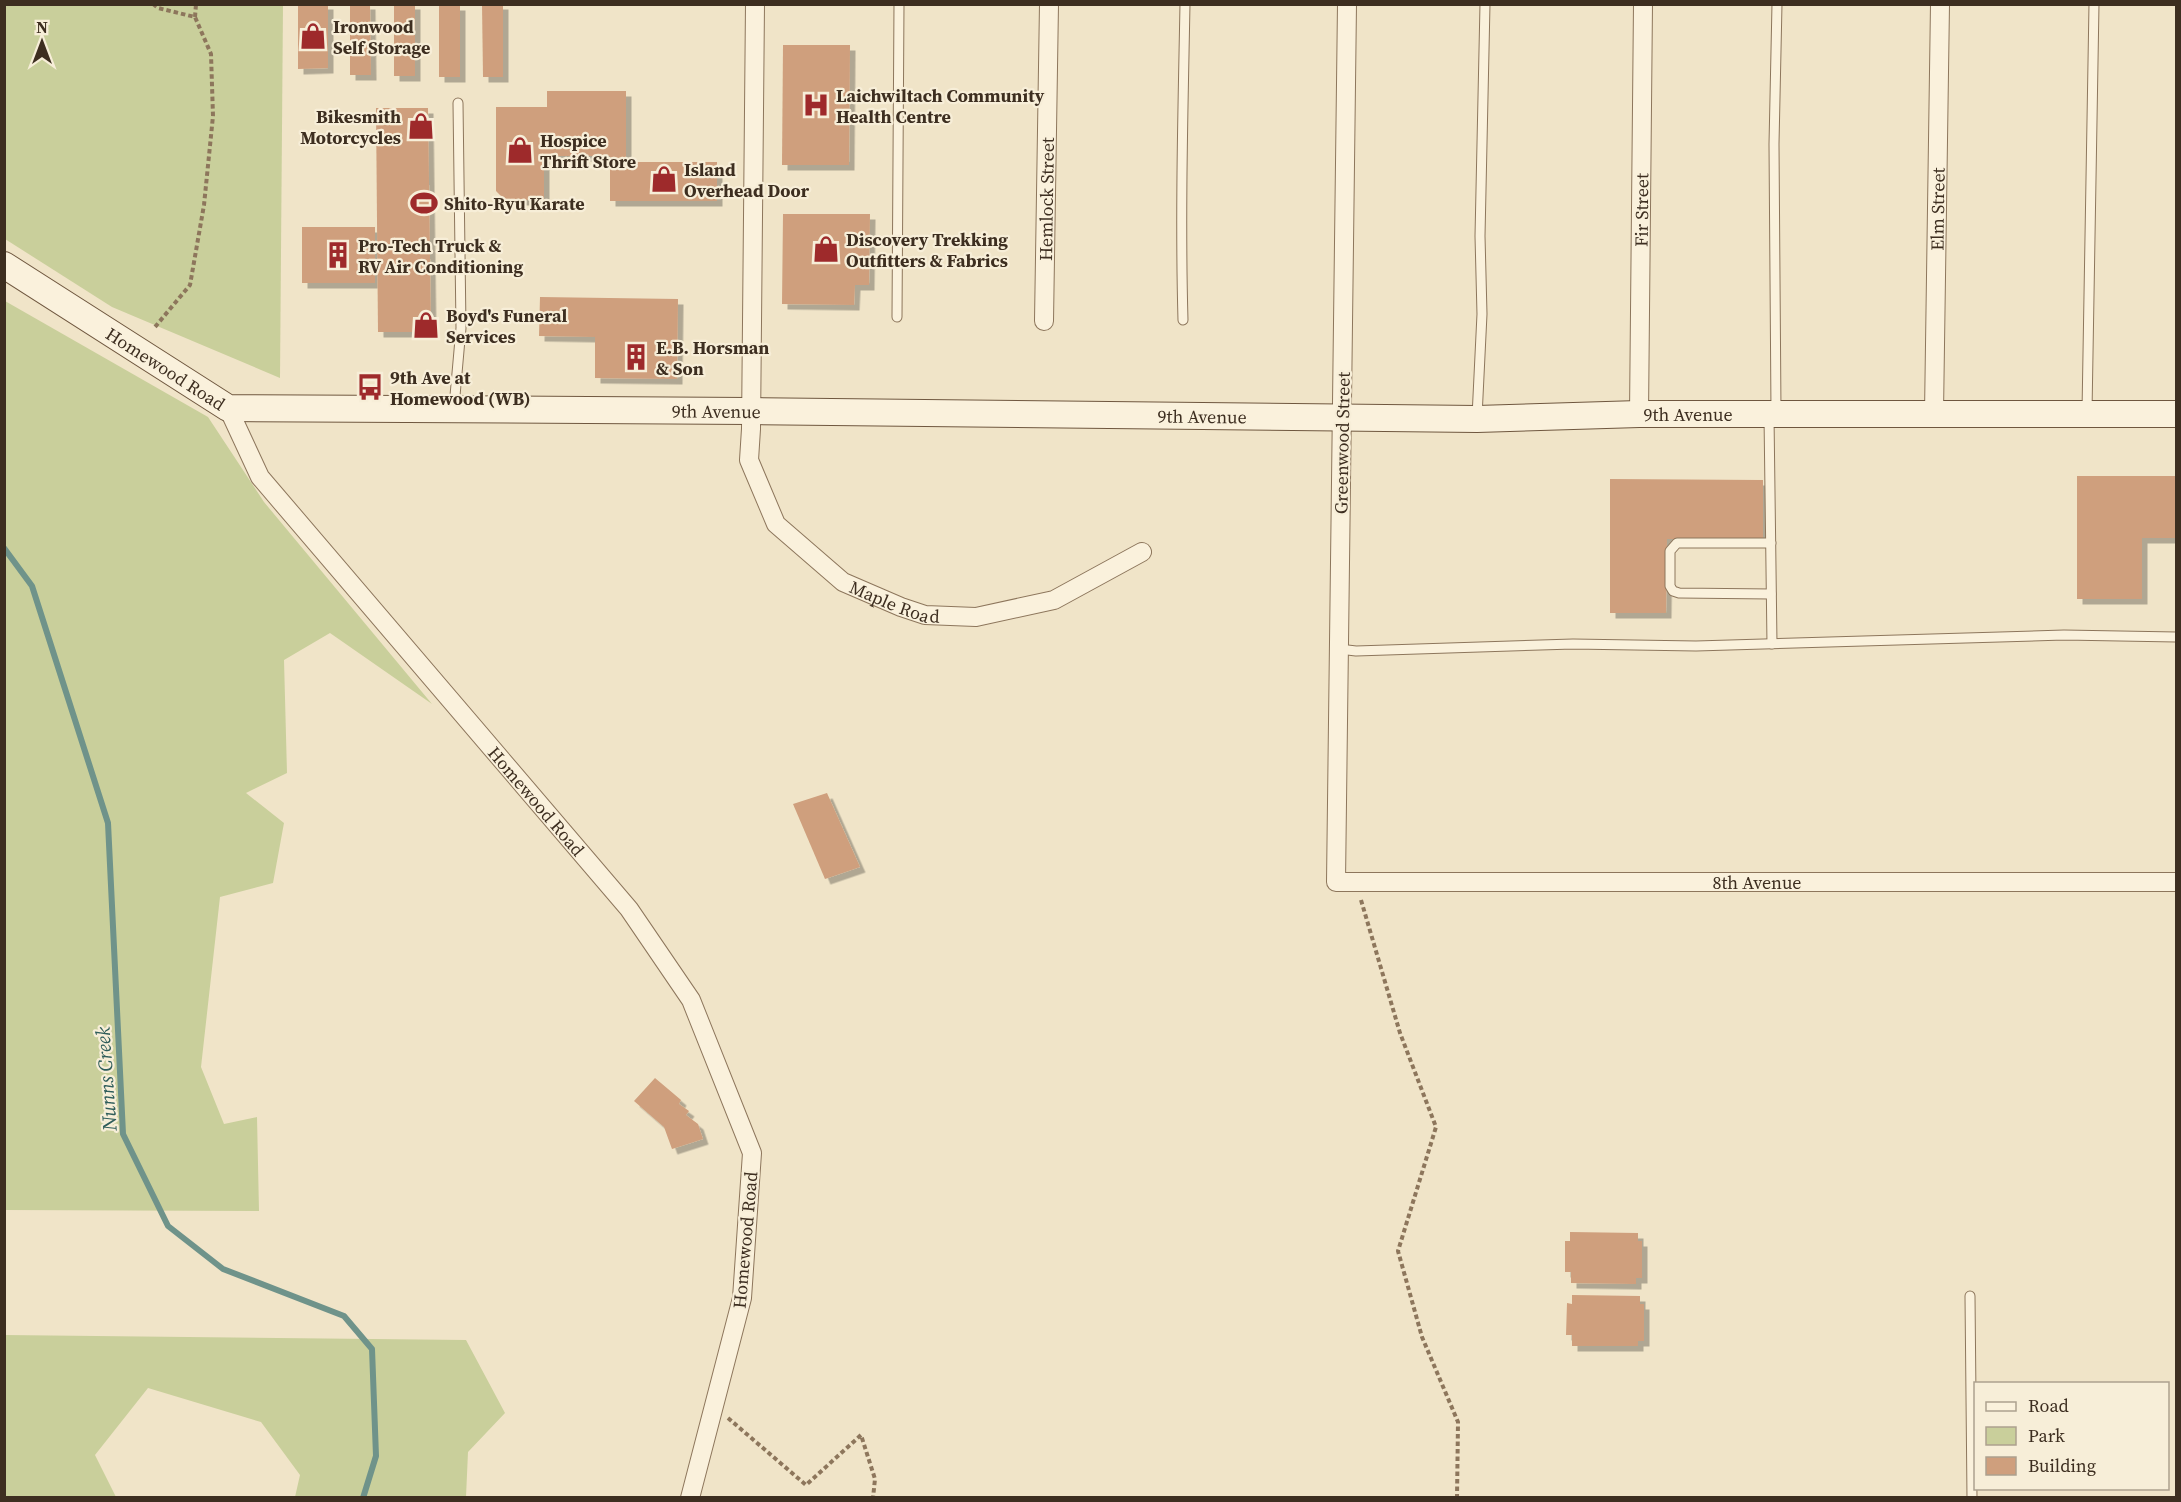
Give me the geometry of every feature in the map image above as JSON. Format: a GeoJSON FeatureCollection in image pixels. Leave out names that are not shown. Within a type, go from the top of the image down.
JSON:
{"type":"FeatureCollection","features":[{"type":"Feature","properties":{"kind":"main road","name":"Homewood Road"},"geometry":{"type":"LineString","coordinates":[[4,265],[228,408]]}},
{"type":"Feature","properties":{"kind":"main road","name":"9th Avenue"},"geometry":{"type":"LineString","coordinates":[[228,408],[750,411],[1342,419],[1477,419],[1639,414],[2176,414]]}},
{"type":"Feature","properties":{"kind":"street","name":"Maple Road"},"geometry":{"type":"LineString","coordinates":[[755,4],[749,460],[776,524],[843,582],[901,608],[925,615],[976,617],[1054,600],[1142,552]]}},
{"type":"Feature","properties":{"kind":"street","name":"Hemlock Street"},"geometry":{"type":"LineString","coordinates":[[1044,321],[1049,4]]}},
{"type":"Feature","properties":{"kind":"street","name":"Greenwood Street"},"geometry":{"type":"LineString","coordinates":[[1336,882],[1347,4]]}},
{"type":"Feature","properties":{"kind":"street","name":"Fir Street"},"geometry":{"type":"LineString","coordinates":[[1639,414],[1643,4]]}},
{"type":"Feature","properties":{"kind":"street","name":"Elm Street"},"geometry":{"type":"LineString","coordinates":[[1935,413],[1940,4]]}},
{"type":"Feature","properties":{"kind":"street","name":"Homewood Road"},"geometry":{"type":"LineString","coordinates":[[228,408],[260,477],[629,909],[691,1000],[752,1153],[742,1298],[690,1497]]}},
{"type":"Feature","properties":{"kind":"street","name":"8th Avenue"},"geometry":{"type":"LineString","coordinates":[[1336,882],[2176,882]]}},
{"type":"Feature","properties":{"kind":"lane"},"geometry":{"type":"LineString","coordinates":[[897,317],[899,4]]}},
{"type":"Feature","properties":{"kind":"lane"},"geometry":{"type":"LineString","coordinates":[[1183,320],[1180,228],[1184,160],[1182,90],[1185,4]]}},
{"type":"Feature","properties":{"kind":"lane"},"geometry":{"type":"LineString","coordinates":[[1477,419],[1482,314],[1480,237],[1485,4]]}},
{"type":"Feature","properties":{"kind":"lane"},"geometry":{"type":"LineString","coordinates":[[1772,644],[1774,144],[1777,4]]}},
{"type":"Feature","properties":{"kind":"lane"},"geometry":{"type":"LineString","coordinates":[[2087,414],[2094,4]]}},
{"type":"Feature","properties":{"kind":"lane"},"geometry":{"type":"LineString","coordinates":[[454,409],[461,328],[458,103]]}},
{"type":"Feature","properties":{"kind":"lane"},"geometry":{"type":"LineString","coordinates":[[1771,543],[1677,543],[1670,551],[1670,585],[1673,591],[1679,593],[1771,594]]}},
{"type":"Feature","properties":{"kind":"lane"},"geometry":{"type":"LineString","coordinates":[[1339,649],[1356,651],[1573,644],[1696,646],[2064,635],[2176,637]]}},
{"type":"Feature","properties":{"kind":"lane"},"geometry":{"type":"LineString","coordinates":[[1970,1296],[1972,1497]]}},
{"type":"Feature","properties":{"kind":"path"},"geometry":{"type":"LineString","coordinates":[[153,4],[158,8],[195,17]]}},
{"type":"Feature","properties":{"kind":"path"},"geometry":{"type":"LineString","coordinates":[[155,327],[190,285],[204,205],[213,116],[211,54],[195,17],[196,4]]}},
{"type":"Feature","properties":{"kind":"path"},"geometry":{"type":"LineString","coordinates":[[1356,883],[1400,1033],[1436,1127],[1398,1251],[1422,1337],[1458,1422],[1456,1497]]}},
{"type":"Feature","properties":{"kind":"path"},"geometry":{"type":"LineString","coordinates":[[714,1406],[806,1485],[861,1435],[875,1479],[873,1497]]}},
{"type":"Feature","properties":{"kind":"green space"},"geometry":{"type":"Polygon","coordinates":[[[4,5],[283,5],[280,378],[112,307],[5,239],[4,5]]]}},
{"type":"Feature","properties":{"kind":"green space"},"geometry":{"type":"Polygon","coordinates":[[[5,301],[208,417],[264,502],[432,704],[330,633],[284,660],[287,773],[246,793],[284,823],[273,883],[220,897],[201,1067],[224,1124],[257,1117],[259,1211],[5,1210],[5,301]]]}},
{"type":"Feature","properties":{"kind":"green space"},"geometry":{"type":"Polygon","coordinates":[[[5,1335],[466,1340],[505,1413],[468,1452],[466,1497],[295,1497],[300,1475],[261,1422],[148,1388],[95,1455],[116,1497],[5,1497],[5,1335]]]}},
{"type":"Feature","properties":{"kind":"building","name":"Ironwood Self Storage"},"geometry":{"type":"Polygon","coordinates":[[[298,4],[328,4],[328,68],[298,69],[298,4]]]}},
{"type":"Feature","properties":{"kind":"building"},"geometry":{"type":"Polygon","coordinates":[[[350,4],[370,4],[371,75],[350,75],[350,4]]]}},
{"type":"Feature","properties":{"kind":"building"},"geometry":{"type":"Polygon","coordinates":[[[394,4],[415,4],[415,76],[394,76],[394,4]]]}},
{"type":"Feature","properties":{"kind":"building"},"geometry":{"type":"Polygon","coordinates":[[[482,4],[503,4],[503,77],[483,77],[482,4]]]}},
{"type":"Feature","properties":{"kind":"building"},"geometry":{"type":"Polygon","coordinates":[[[439,5],[460,5],[460,77],[439,77],[439,5]]]}},
{"type":"Feature","properties":{"kind":"building","name":"Laichwiltach Community Health Centre"},"geometry":{"type":"Polygon","coordinates":[[[783,45],[850,45],[849,165],[782,165],[783,45]]]}},
{"type":"Feature","properties":{"kind":"building"},"geometry":{"type":"Polygon","coordinates":[[[547,91],[626,91],[626,162],[717,162],[717,201],[610,201],[610,156],[544,156],[544,200],[505,200],[496,191],[496,107],[547,107],[547,91]]]}},
{"type":"Feature","properties":{"kind":"building"},"geometry":{"type":"Polygon","coordinates":[[[376,108],[428,108],[431,332],[378,332],[376,108]]]}},
{"type":"Feature","properties":{"kind":"building","name":"Discovery Trekking Outfitters & Fabrics"},"geometry":{"type":"Polygon","coordinates":[[[783,214],[870,214],[869,285],[855,285],[854,305],[782,304],[783,214]]]}},
{"type":"Feature","properties":{"kind":"building","name":"Pro-Tech Truck & RV Air Conditioning"},"geometry":{"type":"Polygon","coordinates":[[[302,227],[375,227],[375,283],[302,283],[302,227]]]}},
{"type":"Feature","properties":{"kind":"building","name":"E.B. Horsman & Son"},"geometry":{"type":"Polygon","coordinates":[[[540,297],[678,299],[677,379],[595,378],[595,337],[539,336],[540,297]]]}},
{"type":"Feature","properties":{"kind":"building"},"geometry":{"type":"Polygon","coordinates":[[[2077,476],[2176,476],[2176,538],[2142,538],[2142,599],[2077,599],[2077,476]]]}},
{"type":"Feature","properties":{"kind":"building"},"geometry":{"type":"Polygon","coordinates":[[[1610,479],[1763,480],[1763,539],[1667,539],[1666,613],[1610,613],[1610,479]]]}},
{"type":"Feature","properties":{"kind":"building"},"geometry":{"type":"Polygon","coordinates":[[[827,793],[860,867],[825,879],[793,804],[827,793]]]}},
{"type":"Feature","properties":{"kind":"building"},"geometry":{"type":"Polygon","coordinates":[[[655,1078],[681,1100],[679,1104],[689,1111],[686,1115],[698,1124],[703,1139],[672,1149],[664,1127],[634,1101],[655,1078]]]}},
{"type":"Feature","properties":{"kind":"building"},"geometry":{"type":"Polygon","coordinates":[[[1570,1232],[1638,1233],[1638,1241],[1642,1241],[1642,1278],[1636,1278],[1636,1284],[1571,1283],[1571,1272],[1565,1272],[1565,1241],[1570,1241],[1570,1232]]]}},
{"type":"Feature","properties":{"kind":"building"},"geometry":{"type":"Polygon","coordinates":[[[1572,1295],[1640,1296],[1640,1304],[1644,1304],[1644,1341],[1638,1341],[1638,1346],[1572,1346],[1572,1335],[1566,1335],[1567,1303],[1572,1304],[1572,1295]]]}},
{"type":"Feature","properties":{"kind":"waterway","name":"Nunns Creek"},"geometry":{"type":"LineString","coordinates":[[4,548],[32,586],[108,823],[123,1134],[168,1226],[223,1269],[344,1316],[372,1349],[376,1456],[363,1498]]}},
{"type":"Feature","properties":{"kind":"place","name":"Ironwood Self Storage"},"geometry":{"type":"Point","coordinates":[313,36]}},
{"type":"Feature","properties":{"kind":"place","name":"Laichwiltach Community Health Centre"},"geometry":{"type":"Point","coordinates":[816,105]}},
{"type":"Feature","properties":{"kind":"place","name":"Bikesmith Motorcycles"},"geometry":{"type":"Point","coordinates":[421,126]}},
{"type":"Feature","properties":{"kind":"place","name":"Hospice Thrift Store"},"geometry":{"type":"Point","coordinates":[520,150]}},
{"type":"Feature","properties":{"kind":"place","name":"Island Overhead Door"},"geometry":{"type":"Point","coordinates":[664,179]}},
{"type":"Feature","properties":{"kind":"place","name":"Shito-Ryu Karate"},"geometry":{"type":"Point","coordinates":[424,203]}},
{"type":"Feature","properties":{"kind":"place","name":"Discovery Trekking Outfitters & Fabrics"},"geometry":{"type":"Point","coordinates":[826,249]}},
{"type":"Feature","properties":{"kind":"place","name":"Pro-Tech Truck & RV Air Conditioning"},"geometry":{"type":"Point","coordinates":[338,255]}},
{"type":"Feature","properties":{"kind":"place","name":"Boyd's Funeral Services"},"geometry":{"type":"Point","coordinates":[426,325]}},
{"type":"Feature","properties":{"kind":"place","name":"E.B. Horsman & Son"},"geometry":{"type":"Point","coordinates":[636,357]}},
{"type":"Feature","properties":{"kind":"place","name":"9th Ave at Homewood (WB)"},"geometry":{"type":"Point","coordinates":[370,387]}}]}
